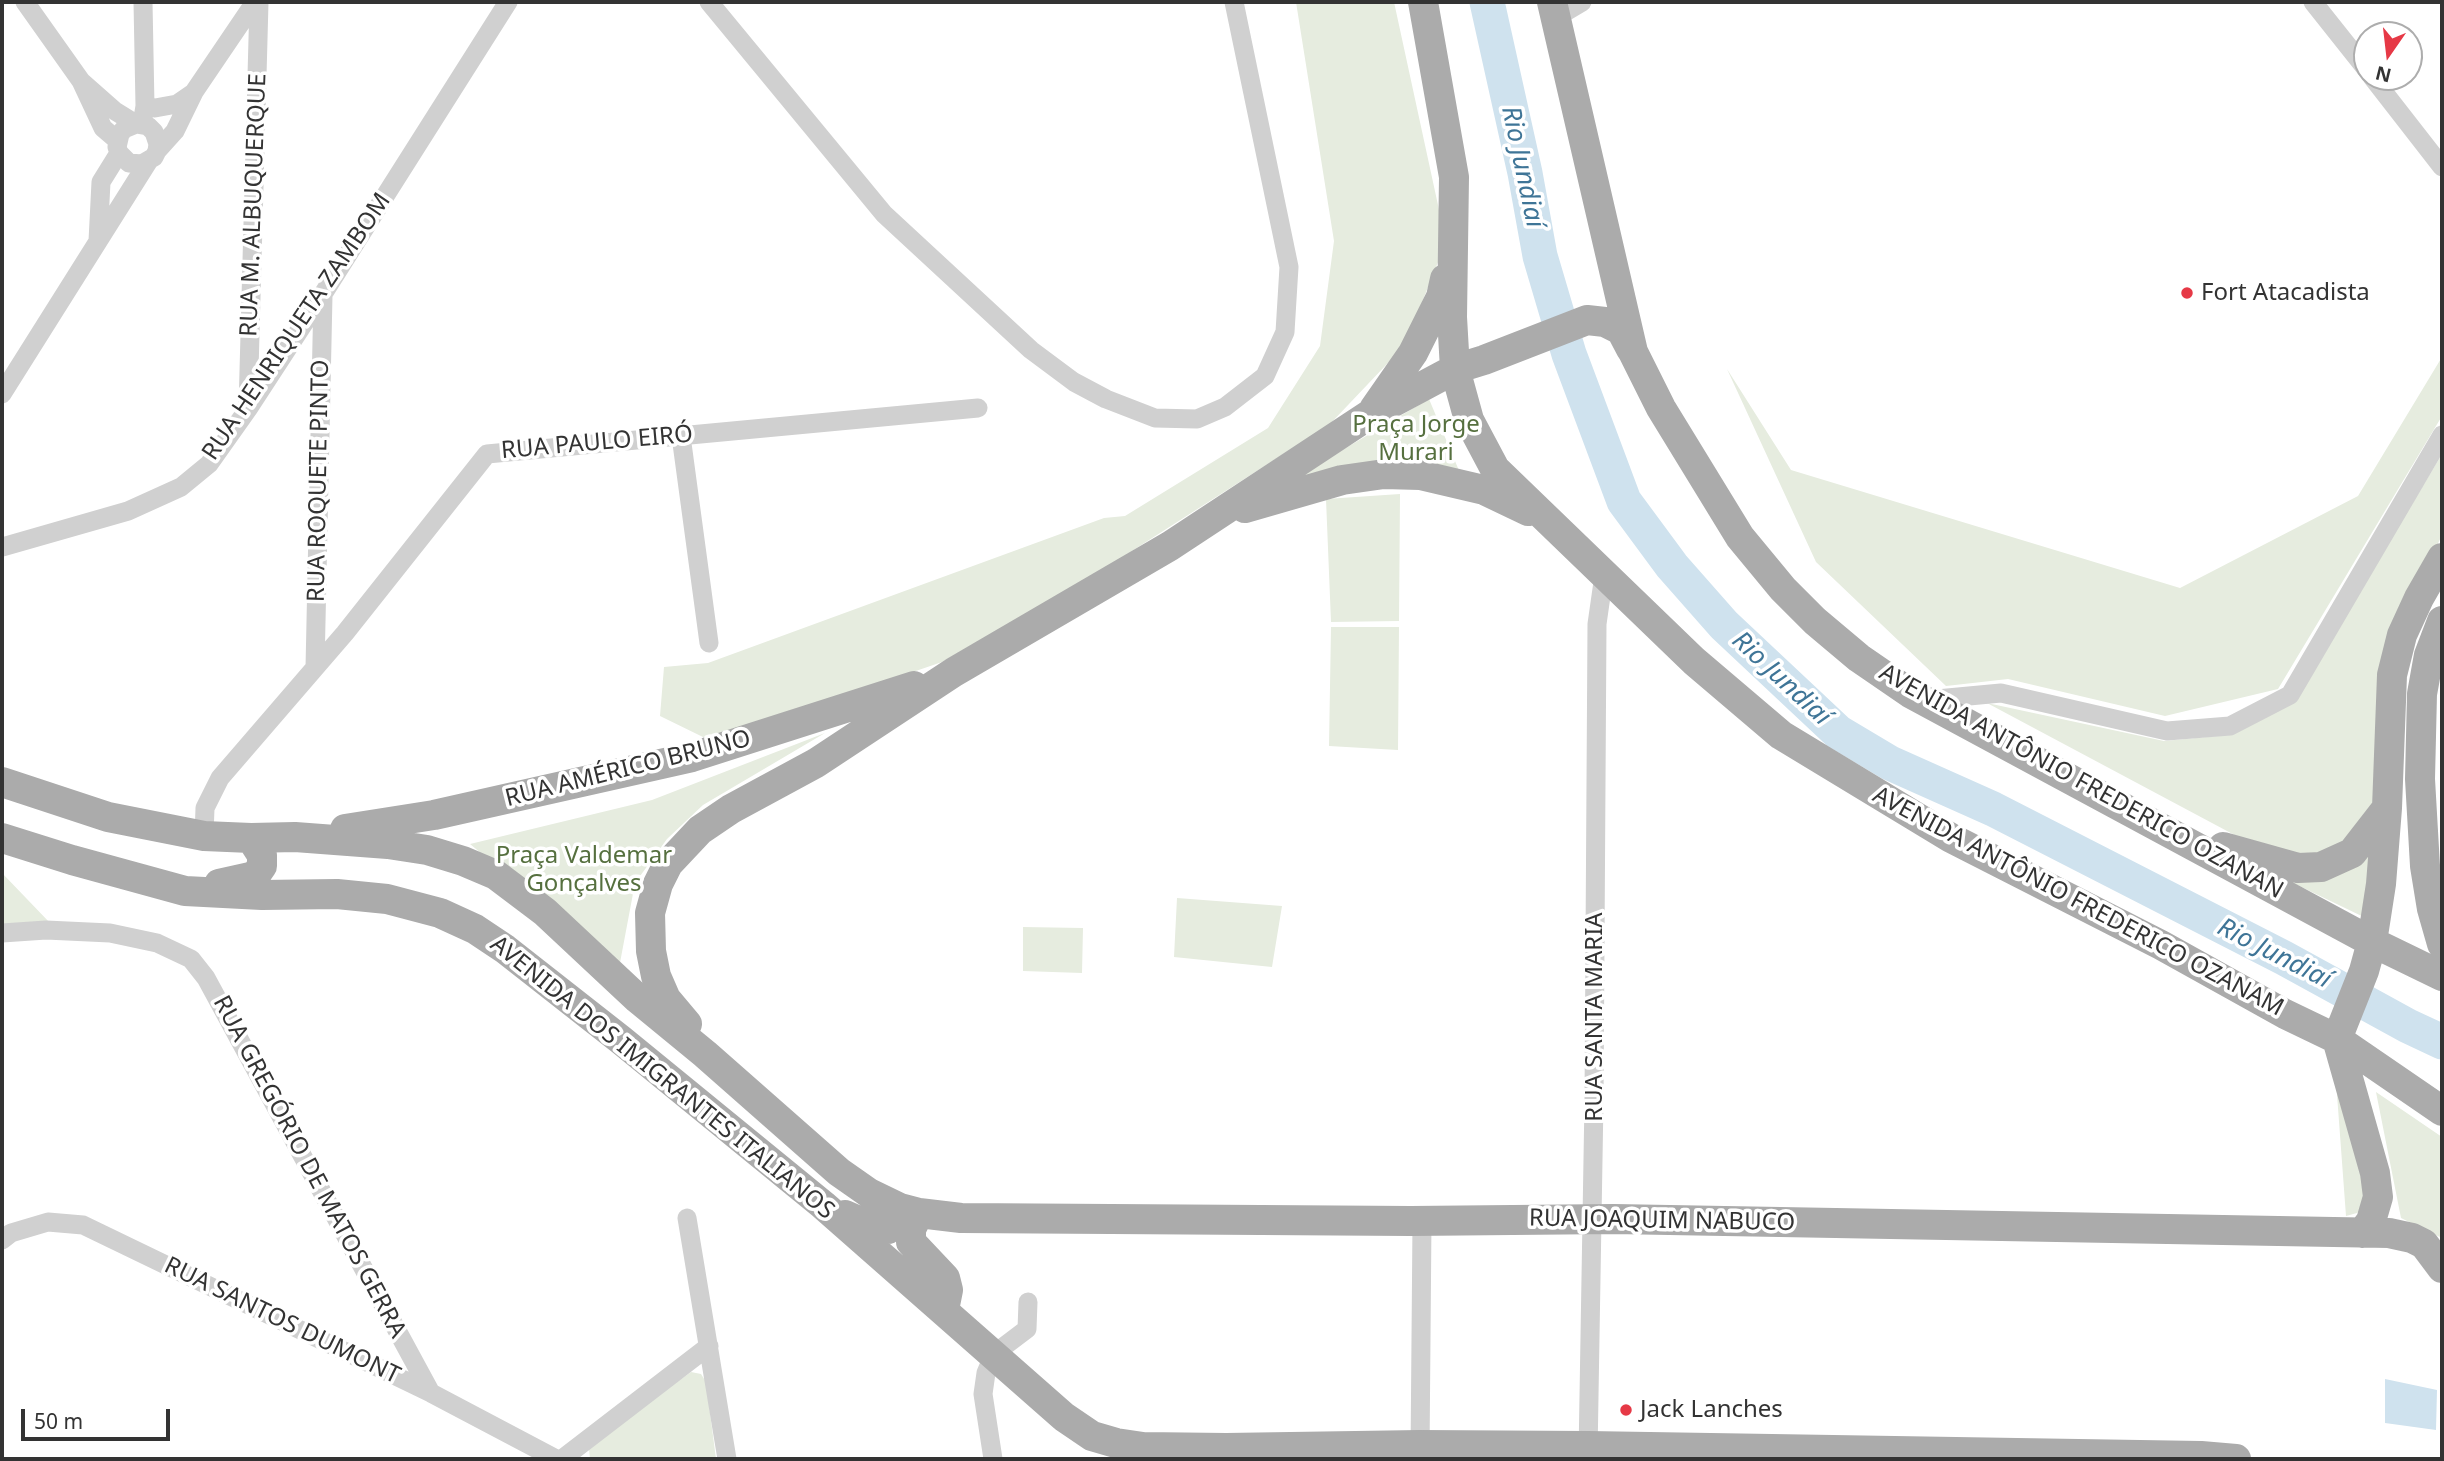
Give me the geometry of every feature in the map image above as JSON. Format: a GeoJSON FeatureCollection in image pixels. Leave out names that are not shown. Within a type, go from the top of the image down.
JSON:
{"type":"FeatureCollection","features":[{"type":"Feature","properties":{"kind":"main road"},"geometry":{"type":"LineString","coordinates":[[1369,415],[1413,354],[1441,297],[1454,244],[1454,177],[1423,2]]}},
{"type":"Feature","properties":{"kind":"main road","name":"AVENIDA ANTÔNIO FREDERICO OZANAN"},"geometry":{"type":"LineString","coordinates":[[1554,10],[1633,352],[1661,408],[1740,537],[1783,589],[1815,621],[1859,658],[1924,700],[2372,942],[2442,976]]}},
{"type":"Feature","properties":{"kind":"main road","name":"AVENIDA ANTÔNIO FREDERICO OZANAM"},"geometry":{"type":"LineString","coordinates":[[1454,244],[1451,317],[1455,369],[1469,420],[1495,469],[1694,661],[1781,735],[1951,838],[2161,945],[2285,1014],[2339,1034],[2442,1111]]}},
{"type":"Feature","properties":{"kind":"main road"},"geometry":{"type":"LineString","coordinates":[[705,1054],[689,1026],[666,999],[656,976],[651,951],[650,913],[658,884],[668,864],[700,830],[731,809],[816,763],[954,673],[1218,516],[1369,415],[1455,369],[1587,320],[1605,322],[1621,330],[1633,352]]}},
{"type":"Feature","properties":{"kind":"main road"},"geometry":{"type":"LineString","coordinates":[[1218,516],[1342,480],[1384,474],[1420,475],[1484,490],[1548,520]]}},
{"type":"Feature","properties":{"kind":"main road"},"geometry":{"type":"LineString","coordinates":[[2362,1233],[2371,1221],[2378,1197],[2375,1173],[2339,1034],[2364,971],[2372,942],[2381,884],[2389,772],[2392,675],[2402,635],[2419,597],[2442,558]]}},
{"type":"Feature","properties":{"kind":"main road"},"geometry":{"type":"LineString","coordinates":[[2442,621],[2428,655],[2422,694],[2420,779],[2425,866],[2432,909],[2442,944]]}},
{"type":"Feature","properties":{"kind":"main road","name":"RUA AMÉRICO BRUNO"},"geometry":{"type":"LineString","coordinates":[[295,837],[434,815],[679,760],[779,731],[954,673]]}},
{"type":"Feature","properties":{"kind":"main road","name":"AVENIDA DOS IMIGRANTES ITALIANOS"},"geometry":{"type":"LineString","coordinates":[[2,782],[108,817],[204,836],[295,837],[427,849],[496,876],[545,912],[638,999],[839,1172],[869,1193],[909,1210],[961,1218]]}},
{"type":"Feature","properties":{"kind":"main road"},"geometry":{"type":"LineString","coordinates":[[2155,826],[2298,868],[2322,867],[2352,853],[2387,808]]}},
{"type":"Feature","properties":{"kind":"main road","name":"AVENIDA DOS IMIGRANTES ITALIANOS"},"geometry":{"type":"LineString","coordinates":[[2,838],[185,891],[262,895],[337,894],[387,899],[440,913],[475,929],[505,949],[621,1040],[823,1205],[1064,1418],[1092,1436],[1116,1443],[1143,1447],[1420,1452],[2201,1456],[2236,1459]]}},
{"type":"Feature","properties":{"kind":"main road"},"geometry":{"type":"LineString","coordinates":[[185,891],[255,876],[262,866],[262,855],[251,838]]}},
{"type":"Feature","properties":{"kind":"main road"},"geometry":{"type":"LineString","coordinates":[[823,1205],[877,1229],[888,1229],[909,1210]]}},
{"type":"Feature","properties":{"kind":"main road"},"geometry":{"type":"LineString","coordinates":[[909,1210],[911,1242],[945,1278],[948,1290],[944,1310]]}},
{"type":"Feature","properties":{"kind":"main road","name":"RUA JOAQUIM NABUCO"},"geometry":{"type":"LineString","coordinates":[[961,1218],[1422,1221],[1592,1219],[2389,1233],[2412,1238],[2424,1244],[2442,1268]]}},
{"type":"Feature","properties":{"kind":"street"},"geometry":{"type":"LineString","coordinates":[[25,2],[81,81],[103,128],[129,163],[142,164],[153,156],[157,138],[141,118],[115,111],[81,81]]}},
{"type":"Feature","properties":{"kind":"street"},"geometry":{"type":"LineString","coordinates":[[141,118],[143,2]]}},
{"type":"Feature","properties":{"kind":"street"},"geometry":{"type":"LineString","coordinates":[[2,394],[153,156],[175,131],[194,92],[257,2]]}},
{"type":"Feature","properties":{"kind":"street","name":"RUA M. ALBUQUERQUE"},"geometry":{"type":"LineString","coordinates":[[248,409],[257,2]]}},
{"type":"Feature","properties":{"kind":"street","name":"RUA HENRIQUETA ZAMBOM"},"geometry":{"type":"LineString","coordinates":[[2,547],[128,511],[181,487],[209,464],[323,294],[508,2]]}},
{"type":"Feature","properties":{"kind":"street"},"geometry":{"type":"LineString","coordinates":[[709,2],[884,215],[1031,350],[1074,382],[1106,399],[1155,418],[1197,419],[1225,407],[1265,376],[1285,332],[1289,267],[1234,2]]}},
{"type":"Feature","properties":{"kind":"street"},"geometry":{"type":"LineString","coordinates":[[1554,10],[1582,2]]}},
{"type":"Feature","properties":{"kind":"street"},"geometry":{"type":"LineString","coordinates":[[2313,2],[2353,52]]}},
{"type":"Feature","properties":{"kind":"street"},"geometry":{"type":"LineString","coordinates":[[2383,91],[2442,167]]}},
{"type":"Feature","properties":{"kind":"street"},"geometry":{"type":"LineString","coordinates":[[98,242],[101,182],[124,129],[155,108],[177,104],[194,92]]}},
{"type":"Feature","properties":{"kind":"street","name":"RUA ROQUETE PINTO"},"geometry":{"type":"LineString","coordinates":[[315,668],[323,294]]}},
{"type":"Feature","properties":{"kind":"street","name":"RUA PAULO EIRÓ"},"geometry":{"type":"LineString","coordinates":[[204,836],[205,808],[220,778],[315,668],[487,454],[978,408]]}},
{"type":"Feature","properties":{"kind":"street"},"geometry":{"type":"LineString","coordinates":[[1924,700],[2001,693],[2166,731],[2230,726],[2254,714],[2290,695],[2442,435]]}},
{"type":"Feature","properties":{"kind":"street"},"geometry":{"type":"LineString","coordinates":[[681,436],[709,643]]}},
{"type":"Feature","properties":{"kind":"street","name":"RUA SANTA MARIA"},"geometry":{"type":"LineString","coordinates":[[1588,1453],[1597,624],[1604,575]]}},
{"type":"Feature","properties":{"kind":"street","name":"RUA GREGÓRIO DE MATOS GERRA"},"geometry":{"type":"LineString","coordinates":[[2,933],[46,930],[110,933],[157,943],[191,959],[206,978],[431,1393]]}},
{"type":"Feature","properties":{"kind":"street"},"geometry":{"type":"LineString","coordinates":[[687,1218],[727,1459]]}},
{"type":"Feature","properties":{"kind":"street"},"geometry":{"type":"LineString","coordinates":[[1420,1452],[1422,1221]]}},
{"type":"Feature","properties":{"kind":"street","name":"RUA SANTOS DUMONT"},"geometry":{"type":"LineString","coordinates":[[2,1240],[11,1233],[48,1222],[83,1225],[431,1393],[556,1459]]}},
{"type":"Feature","properties":{"kind":"street"},"geometry":{"type":"LineString","coordinates":[[993,1459],[984,1394],[986,1373],[994,1354],[1027,1329],[1028,1302]]}},
{"type":"Feature","properties":{"kind":"street"},"geometry":{"type":"LineString","coordinates":[[562,1459],[709,1346]]}},
{"type":"Feature","properties":{"kind":"green space"},"geometry":{"type":"Polygon","coordinates":[[[1296,2],[1394,2],[1446,242],[1405,345],[1330,424],[1107,567],[942,662],[735,733],[705,738],[660,716],[664,667],[708,663],[1104,518],[1125,516],[1268,428],[1320,346],[1334,241],[1296,2]]]}},
{"type":"Feature","properties":{"kind":"green space"},"geometry":{"type":"Polygon","coordinates":[[[2442,357],[2442,416],[2278,689],[2165,716],[2008,679],[1946,686],[1816,562],[1727,369],[1791,470],[2180,588],[2358,496],[2442,357]]]}},
{"type":"Feature","properties":{"kind":"green space","name":"Praça Jorge Murari"},"geometry":{"type":"Polygon","coordinates":[[[1429,399],[1460,473],[1288,482],[1429,399]]]}},
{"type":"Feature","properties":{"kind":"green space"},"geometry":{"type":"Polygon","coordinates":[[[2442,454],[2442,535],[2383,659],[2378,807],[2345,848],[2303,857],[2257,847],[1987,703],[2164,741],[2229,735],[2293,702],[2442,454]]]}},
{"type":"Feature","properties":{"kind":"green space"},"geometry":{"type":"Polygon","coordinates":[[[1400,494],[1399,621],[1331,622],[1326,499],[1400,494]]]}},
{"type":"Feature","properties":{"kind":"green space"},"geometry":{"type":"Polygon","coordinates":[[[1331,627],[1399,627],[1398,750],[1329,746],[1331,627]]]}},
{"type":"Feature","properties":{"kind":"green space","name":"Praça Valdemar Gonçalves"},"geometry":{"type":"Polygon","coordinates":[[[825,733],[703,805],[667,839],[635,883],[619,968],[470,844],[652,800],[825,733]]]}},
{"type":"Feature","properties":{"kind":"green space"},"geometry":{"type":"Polygon","coordinates":[[[2379,828],[2370,920],[2241,858],[2296,872],[2379,828]]]}},
{"type":"Feature","properties":{"kind":"green space"},"geometry":{"type":"Polygon","coordinates":[[[2,873],[51,924],[2,928],[2,873]]]}},
{"type":"Feature","properties":{"kind":"green space"},"geometry":{"type":"Polygon","coordinates":[[[1177,898],[1282,906],[1272,967],[1174,957],[1177,898]]]}},
{"type":"Feature","properties":{"kind":"green space"},"geometry":{"type":"Polygon","coordinates":[[[1023,927],[1083,928],[1082,973],[1023,971],[1023,927]]]}},
{"type":"Feature","properties":{"kind":"green space"},"geometry":{"type":"Polygon","coordinates":[[[2336,1081],[2349,1105],[2367,1205],[2357,1213],[2346,1216],[2336,1081]]]}},
{"type":"Feature","properties":{"kind":"green space"},"geometry":{"type":"Polygon","coordinates":[[[2376,1092],[2442,1137],[2442,1240],[2401,1218],[2376,1092]]]}},
{"type":"Feature","properties":{"kind":"green space"},"geometry":{"type":"Polygon","coordinates":[[[691,1372],[701,1374],[706,1382],[716,1459],[590,1459],[589,1448],[594,1441],[691,1372]]]}},
{"type":"Feature","properties":{"kind":"water"},"geometry":{"type":"Polygon","coordinates":[[[2385,1379],[2437,1390],[2436,1430],[2385,1423],[2385,1379]]]}},
{"type":"Feature","properties":{"kind":"waterway","name":"Rio Jundiaí"},"geometry":{"type":"LineString","coordinates":[[1487,2],[1525,173],[1540,256],[1569,354],[1624,501],[1672,566],[1724,625],[1838,732],[1890,763],[1993,809],[2442,1042]]}},
{"type":"Feature","properties":{"kind":"place","name":"Fort Atacadista"},"geometry":{"type":"Point","coordinates":[2187,293]}},
{"type":"Feature","properties":{"kind":"place","name":"Jack Lanches"},"geometry":{"type":"Point","coordinates":[1626,1410]}}]}
